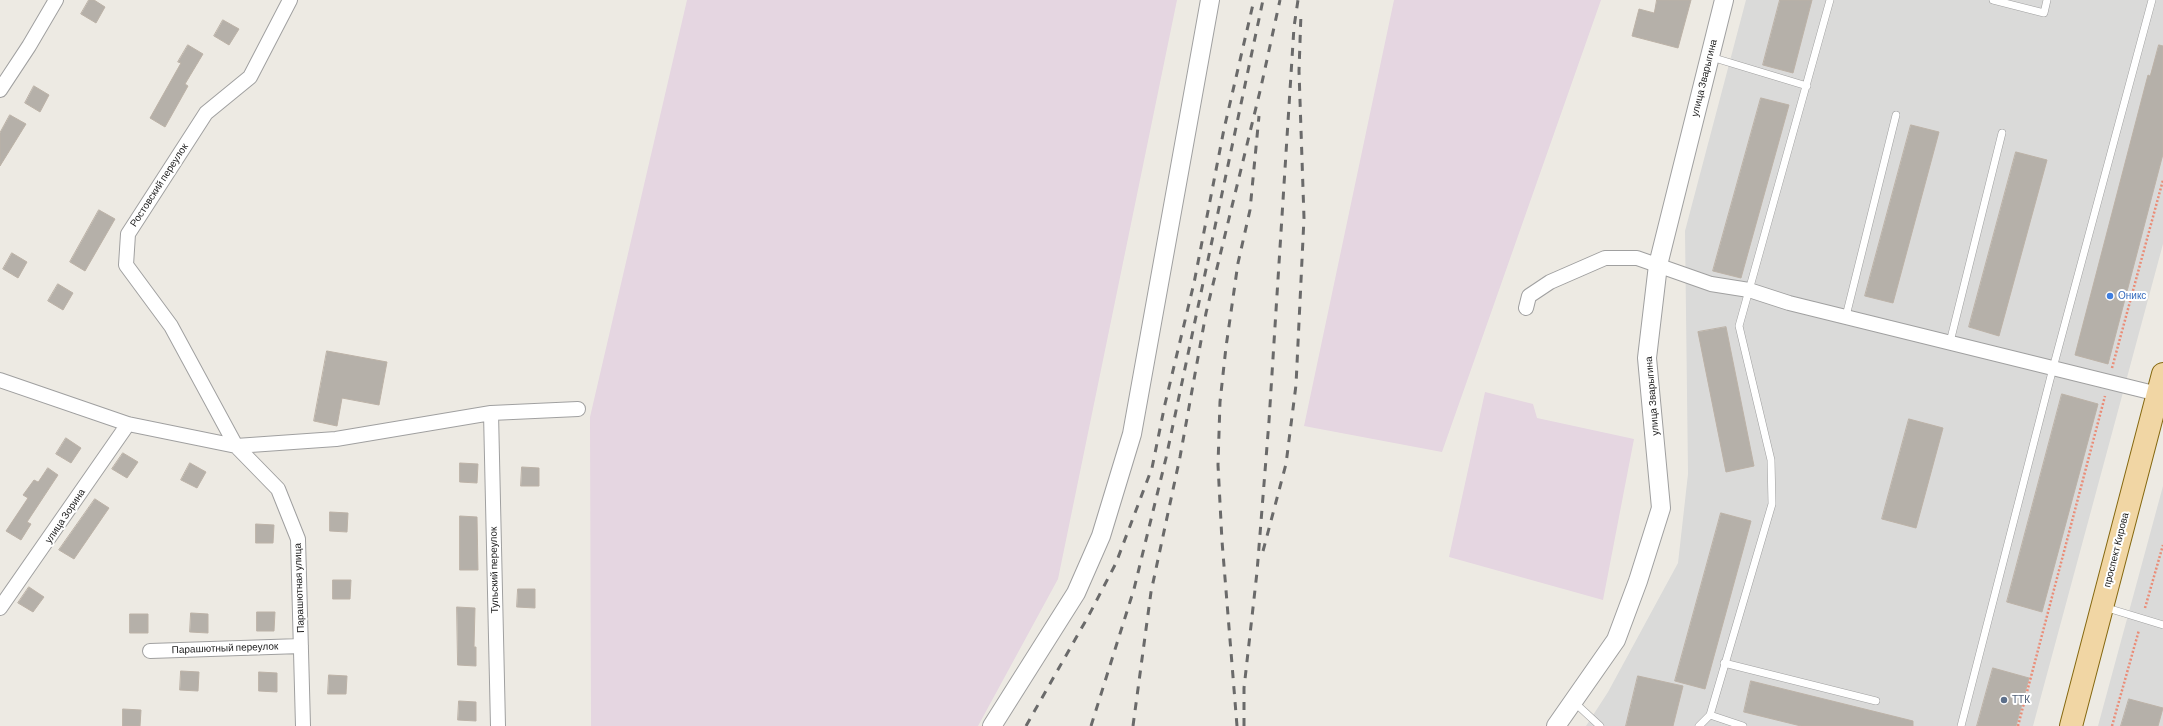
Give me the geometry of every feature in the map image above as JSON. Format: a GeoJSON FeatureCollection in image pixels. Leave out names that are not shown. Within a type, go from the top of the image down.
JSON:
{"type":"FeatureCollection","features":[{"type":"Feature","properties":{"kind":"main road","name":"проспект Кирова"},"geometry":{"type":"LineString","coordinates":[[2071,726],[2161,388]]}},
{"type":"Feature","properties":{"kind":"street"},"geometry":{"type":"LineString","coordinates":[[0,90],[29,46],[56,0]]}},
{"type":"Feature","properties":{"kind":"street","name":"Ростовский переулок"},"geometry":{"type":"LineString","coordinates":[[236,446],[171,326],[126,265],[128,234],[206,114],[250,78],[290,0]]}},
{"type":"Feature","properties":{"kind":"street"},"geometry":{"type":"LineString","coordinates":[[992,726],[1076,593],[1100,536],[1132,434],[1210,0]]}},
{"type":"Feature","properties":{"kind":"street","name":"улица Зварыгина"},"geometry":{"type":"LineString","coordinates":[[1556,726],[1616,640],[1638,581],[1661,508],[1647,358],[1658,265],[1708,56],[1724,0]]}},
{"type":"Feature","properties":{"kind":"street"},"geometry":{"type":"LineString","coordinates":[[1526,308],[1529,296],[1550,282],[1605,258],[1636,258],[1711,284],[1749,290],[1789,303],[2108,382],[2161,388]]}},
{"type":"Feature","properties":{"kind":"street"},"geometry":{"type":"LineString","coordinates":[[0,380],[128,424],[236,446],[336,439],[491,414],[578,409]]}},
{"type":"Feature","properties":{"kind":"street","name":"Тульский переулок"},"geometry":{"type":"LineString","coordinates":[[491,414],[498,726]]}},
{"type":"Feature","properties":{"kind":"street","name":"улица Зорина"},"geometry":{"type":"LineString","coordinates":[[0,608],[128,424]]}},
{"type":"Feature","properties":{"kind":"street","name":"Парашютная улица"},"geometry":{"type":"LineString","coordinates":[[236,446],[278,489],[298,539],[303,726]]}},
{"type":"Feature","properties":{"kind":"street","name":"Парашютный переулок"},"geometry":{"type":"LineString","coordinates":[[150,651],[301,646]]}},
{"type":"Feature","properties":{"kind":"lane"},"geometry":{"type":"LineString","coordinates":[[1699,726],[1710,715],[1724,663],[1772,504],[1770,460],[1739,326],[1830,0]]}},
{"type":"Feature","properties":{"kind":"lane"},"geometry":{"type":"LineString","coordinates":[[1993,0],[2044,13],[2048,0]]}},
{"type":"Feature","properties":{"kind":"lane"},"geometry":{"type":"LineString","coordinates":[[1961,726],[2053,368],[2152,0]]}},
{"type":"Feature","properties":{"kind":"lane"},"geometry":{"type":"LineString","coordinates":[[1708,56],[1807,86]]}},
{"type":"Feature","properties":{"kind":"lane"},"geometry":{"type":"LineString","coordinates":[[1846,316],[1896,115]]}},
{"type":"Feature","properties":{"kind":"lane"},"geometry":{"type":"LineString","coordinates":[[1950,342],[2002,133]]}},
{"type":"Feature","properties":{"kind":"lane"},"geometry":{"type":"LineString","coordinates":[[2102,607],[2163,625]]}},
{"type":"Feature","properties":{"kind":"lane"},"geometry":{"type":"LineString","coordinates":[[1724,663],[1876,701]]}},
{"type":"Feature","properties":{"kind":"lane"},"geometry":{"type":"LineString","coordinates":[[1574,702],[1600,726]]}},
{"type":"Feature","properties":{"kind":"lane"},"geometry":{"type":"LineString","coordinates":[[1710,715],[1740,726]]}},
{"type":"Feature","properties":{"kind":"path"},"geometry":{"type":"LineString","coordinates":[[2018,726],[2108,382],[2163,180]]}},
{"type":"Feature","properties":{"kind":"path"},"geometry":{"type":"LineString","coordinates":[[2112,726],[2163,545]]}},
{"type":"Feature","properties":{"kind":"shaded area"},"geometry":{"type":"Polygon","coordinates":[[[687,0],[1177,0],[1058,579],[978,726],[591,726],[590,417],[687,0]]]}},
{"type":"Feature","properties":{"kind":"shaded area"},"geometry":{"type":"Polygon","coordinates":[[[1394,0],[1601,0],[1442,452],[1304,426],[1394,0]]]}},
{"type":"Feature","properties":{"kind":"shaded area"},"geometry":{"type":"Polygon","coordinates":[[[1746,0],[2163,0],[2163,244],[2033,726],[1586,726],[1608,692],[1678,563],[1688,474],[1685,231],[1746,0]]]}},
{"type":"Feature","properties":{"kind":"shaded area"},"geometry":{"type":"Polygon","coordinates":[[[1485,392],[1533,404],[1537,418],[1634,439],[1603,600],[1449,557],[1485,392]]]}},
{"type":"Feature","properties":{"kind":"shaded area"},"geometry":{"type":"Polygon","coordinates":[[[2163,486],[2163,726],[2098,726],[2163,486]]]}},
{"type":"Feature","properties":{"kind":"building"},"geometry":{"type":"Polygon","coordinates":[[[89,0],[94,0],[105,7],[96,23],[81,14],[89,0]]]}},
{"type":"Feature","properties":{"kind":"building"},"geometry":{"type":"Polygon","coordinates":[[[1657,0],[1691,0],[1678,48],[1632,36],[1639,9],[1654,13],[1657,0]]]}},
{"type":"Feature","properties":{"kind":"building"},"geometry":{"type":"Polygon","coordinates":[[[1780,0],[1812,0],[1793,73],[1763,65],[1780,0]]]}},
{"type":"Feature","properties":{"kind":"building"},"geometry":{"type":"Polygon","coordinates":[[[223,20],[239,29],[229,45],[214,36],[223,20]]]}},
{"type":"Feature","properties":{"kind":"building"},"geometry":{"type":"Polygon","coordinates":[[[188,45],[203,54],[185,84],[188,86],[165,127],[150,118],[181,63],[178,62],[188,45]]]}},
{"type":"Feature","properties":{"kind":"building"},"geometry":{"type":"Polygon","coordinates":[[[2159,45],[2163,46],[2163,154],[2108,364],[2075,355],[2148,75],[2150,76],[2159,45]]]}},
{"type":"Feature","properties":{"kind":"building"},"geometry":{"type":"Polygon","coordinates":[[[34,86],[49,95],[40,112],[25,103],[34,86]]]}},
{"type":"Feature","properties":{"kind":"building"},"geometry":{"type":"Polygon","coordinates":[[[1761,98],[1789,105],[1741,278],[1713,271],[1761,98]]]}},
{"type":"Feature","properties":{"kind":"building"},"geometry":{"type":"Polygon","coordinates":[[[10,115],[26,124],[0,166],[0,133],[10,115]]]}},
{"type":"Feature","properties":{"kind":"building"},"geometry":{"type":"Polygon","coordinates":[[[1911,125],[1939,132],[1893,303],[1865,296],[1911,125]]]}},
{"type":"Feature","properties":{"kind":"building"},"geometry":{"type":"Polygon","coordinates":[[[2016,152],[2047,160],[1999,336],[1969,327],[2016,152]]]}},
{"type":"Feature","properties":{"kind":"building"},"geometry":{"type":"Polygon","coordinates":[[[99,210],[115,219],[85,271],[70,262],[99,210]]]}},
{"type":"Feature","properties":{"kind":"building"},"geometry":{"type":"Polygon","coordinates":[[[12,253],[27,262],[18,278],[3,269],[12,253]]]}},
{"type":"Feature","properties":{"kind":"building"},"geometry":{"type":"Polygon","coordinates":[[[58,284],[73,293],[63,310],[48,301],[58,284]]]}},
{"type":"Feature","properties":{"kind":"building"},"geometry":{"type":"Polygon","coordinates":[[[1726,327],[1754,466],[1726,472],[1698,332],[1726,327]]]}},
{"type":"Feature","properties":{"kind":"building"},"geometry":{"type":"Polygon","coordinates":[[[327,351],[387,362],[379,405],[342,398],[337,426],[314,421],[327,351]]]}},
{"type":"Feature","properties":{"kind":"building"},"geometry":{"type":"Polygon","coordinates":[[[2062,394],[2098,404],[2042,612],[2007,602],[2062,394]]]}},
{"type":"Feature","properties":{"kind":"building"},"geometry":{"type":"Polygon","coordinates":[[[1909,419],[1943,428],[1916,528],[1882,519],[1909,419]]]}},
{"type":"Feature","properties":{"kind":"building"},"geometry":{"type":"Polygon","coordinates":[[[66,438],[81,448],[71,463],[56,454],[66,438]]]}},
{"type":"Feature","properties":{"kind":"building"},"geometry":{"type":"Polygon","coordinates":[[[123,453],[138,462],[127,478],[112,469],[123,453]]]}},
{"type":"Feature","properties":{"kind":"building"},"geometry":{"type":"Polygon","coordinates":[[[190,463],[206,472],[197,488],[181,480],[190,463]]]}},
{"type":"Feature","properties":{"kind":"building"},"geometry":{"type":"Polygon","coordinates":[[[460,463],[478,464],[477,483],[460,482],[460,463]]]}},
{"type":"Feature","properties":{"kind":"building"},"geometry":{"type":"Polygon","coordinates":[[[522,467],[539,468],[539,486],[521,486],[522,467]]]}},
{"type":"Feature","properties":{"kind":"building"},"geometry":{"type":"Polygon","coordinates":[[[48,468],[58,475],[27,522],[31,524],[21,540],[6,531],[28,498],[23,495],[34,480],[38,482],[48,468]]]}},
{"type":"Feature","properties":{"kind":"building"},"geometry":{"type":"Polygon","coordinates":[[[95,499],[109,508],[74,559],[59,550],[95,499]]]}},
{"type":"Feature","properties":{"kind":"building"},"geometry":{"type":"Polygon","coordinates":[[[330,512],[348,513],[347,532],[330,531],[330,512]]]}},
{"type":"Feature","properties":{"kind":"building"},"geometry":{"type":"Polygon","coordinates":[[[1721,513],[1751,521],[1705,689],[1675,681],[1721,513]]]}},
{"type":"Feature","properties":{"kind":"building"},"geometry":{"type":"Polygon","coordinates":[[[460,516],[477,517],[478,570],[460,570],[460,516]]]}},
{"type":"Feature","properties":{"kind":"building"},"geometry":{"type":"Polygon","coordinates":[[[256,524],[274,525],[273,543],[256,543],[256,524]]]}},
{"type":"Feature","properties":{"kind":"building"},"geometry":{"type":"Polygon","coordinates":[[[333,580],[351,580],[350,599],[333,599],[333,580]]]}},
{"type":"Feature","properties":{"kind":"building"},"geometry":{"type":"Polygon","coordinates":[[[29,587],[44,597],[33,612],[18,603],[29,587]]]}},
{"type":"Feature","properties":{"kind":"building"},"geometry":{"type":"Polygon","coordinates":[[[518,589],[535,589],[535,608],[517,607],[518,589]]]}},
{"type":"Feature","properties":{"kind":"building"},"geometry":{"type":"Polygon","coordinates":[[[457,607],[475,608],[474,647],[476,647],[476,666],[458,665],[457,607]]]}},
{"type":"Feature","properties":{"kind":"building"},"geometry":{"type":"Polygon","coordinates":[[[257,612],[275,612],[274,631],[257,631],[257,612]]]}},
{"type":"Feature","properties":{"kind":"building"},"geometry":{"type":"Polygon","coordinates":[[[191,613],[208,614],[208,633],[190,632],[191,613]]]}},
{"type":"Feature","properties":{"kind":"building"},"geometry":{"type":"Polygon","coordinates":[[[130,614],[148,614],[148,633],[130,633],[130,614]]]}},
{"type":"Feature","properties":{"kind":"building"},"geometry":{"type":"Polygon","coordinates":[[[1993,668],[2029,678],[2016,726],[1977,726],[1993,668]]]}},
{"type":"Feature","properties":{"kind":"building"},"geometry":{"type":"Polygon","coordinates":[[[181,671],[199,672],[198,691],[180,690],[181,671]]]}},
{"type":"Feature","properties":{"kind":"building"},"geometry":{"type":"Polygon","coordinates":[[[259,672],[277,673],[277,692],[259,691],[259,672]]]}},
{"type":"Feature","properties":{"kind":"building"},"geometry":{"type":"Polygon","coordinates":[[[329,675],[347,676],[346,694],[328,694],[329,675]]]}},
{"type":"Feature","properties":{"kind":"building"},"geometry":{"type":"Polygon","coordinates":[[[1638,676],[1683,686],[1673,726],[1626,726],[1638,676]]]}},
{"type":"Feature","properties":{"kind":"building"},"geometry":{"type":"Polygon","coordinates":[[[1751,681],[1913,721],[1913,726],[1801,726],[1744,712],[1751,681]]]}},
{"type":"Feature","properties":{"kind":"building"},"geometry":{"type":"Polygon","coordinates":[[[2129,699],[2163,708],[2158,726],[2121,726],[2129,699]]]}},
{"type":"Feature","properties":{"kind":"building"},"geometry":{"type":"Polygon","coordinates":[[[459,701],[476,702],[476,721],[458,720],[459,701]]]}},
{"type":"Feature","properties":{"kind":"building"},"geometry":{"type":"Polygon","coordinates":[[[123,709],[141,710],[140,726],[123,726],[123,709]]]}},
{"type":"Feature","properties":{"kind":"railway"},"geometry":{"type":"LineString","coordinates":[[1026,726],[1089,615],[1116,563],[1152,468],[1165,404],[1194,283],[1224,129],[1254,0]]}},
{"type":"Feature","properties":{"kind":"railway"},"geometry":{"type":"LineString","coordinates":[[1091,726],[1134,589],[1166,458],[1263,0]]}},
{"type":"Feature","properties":{"kind":"railway"},"geometry":{"type":"LineString","coordinates":[[1133,726],[1151,592],[1180,457],[1206,313],[1261,87],[1280,0]]}},
{"type":"Feature","properties":{"kind":"railway"},"geometry":{"type":"LineString","coordinates":[[1244,726],[1244,688],[1257,572],[1269,421],[1294,27],[1298,0]]}},
{"type":"Feature","properties":{"kind":"railway"},"geometry":{"type":"LineString","coordinates":[[1263,551],[1286,464],[1296,385],[1304,218],[1299,71],[1301,13]]}},
{"type":"Feature","properties":{"kind":"railway"},"geometry":{"type":"LineString","coordinates":[[1237,726],[1222,541],[1218,465],[1220,402],[1238,263],[1250,210],[1259,116]]}},
{"type":"Feature","properties":{"kind":"place","name":"Оникс"},"geometry":{"type":"Point","coordinates":[2110,296]}},
{"type":"Feature","properties":{"kind":"place","name":"ТТК"},"geometry":{"type":"Point","coordinates":[2004,700]}}]}
